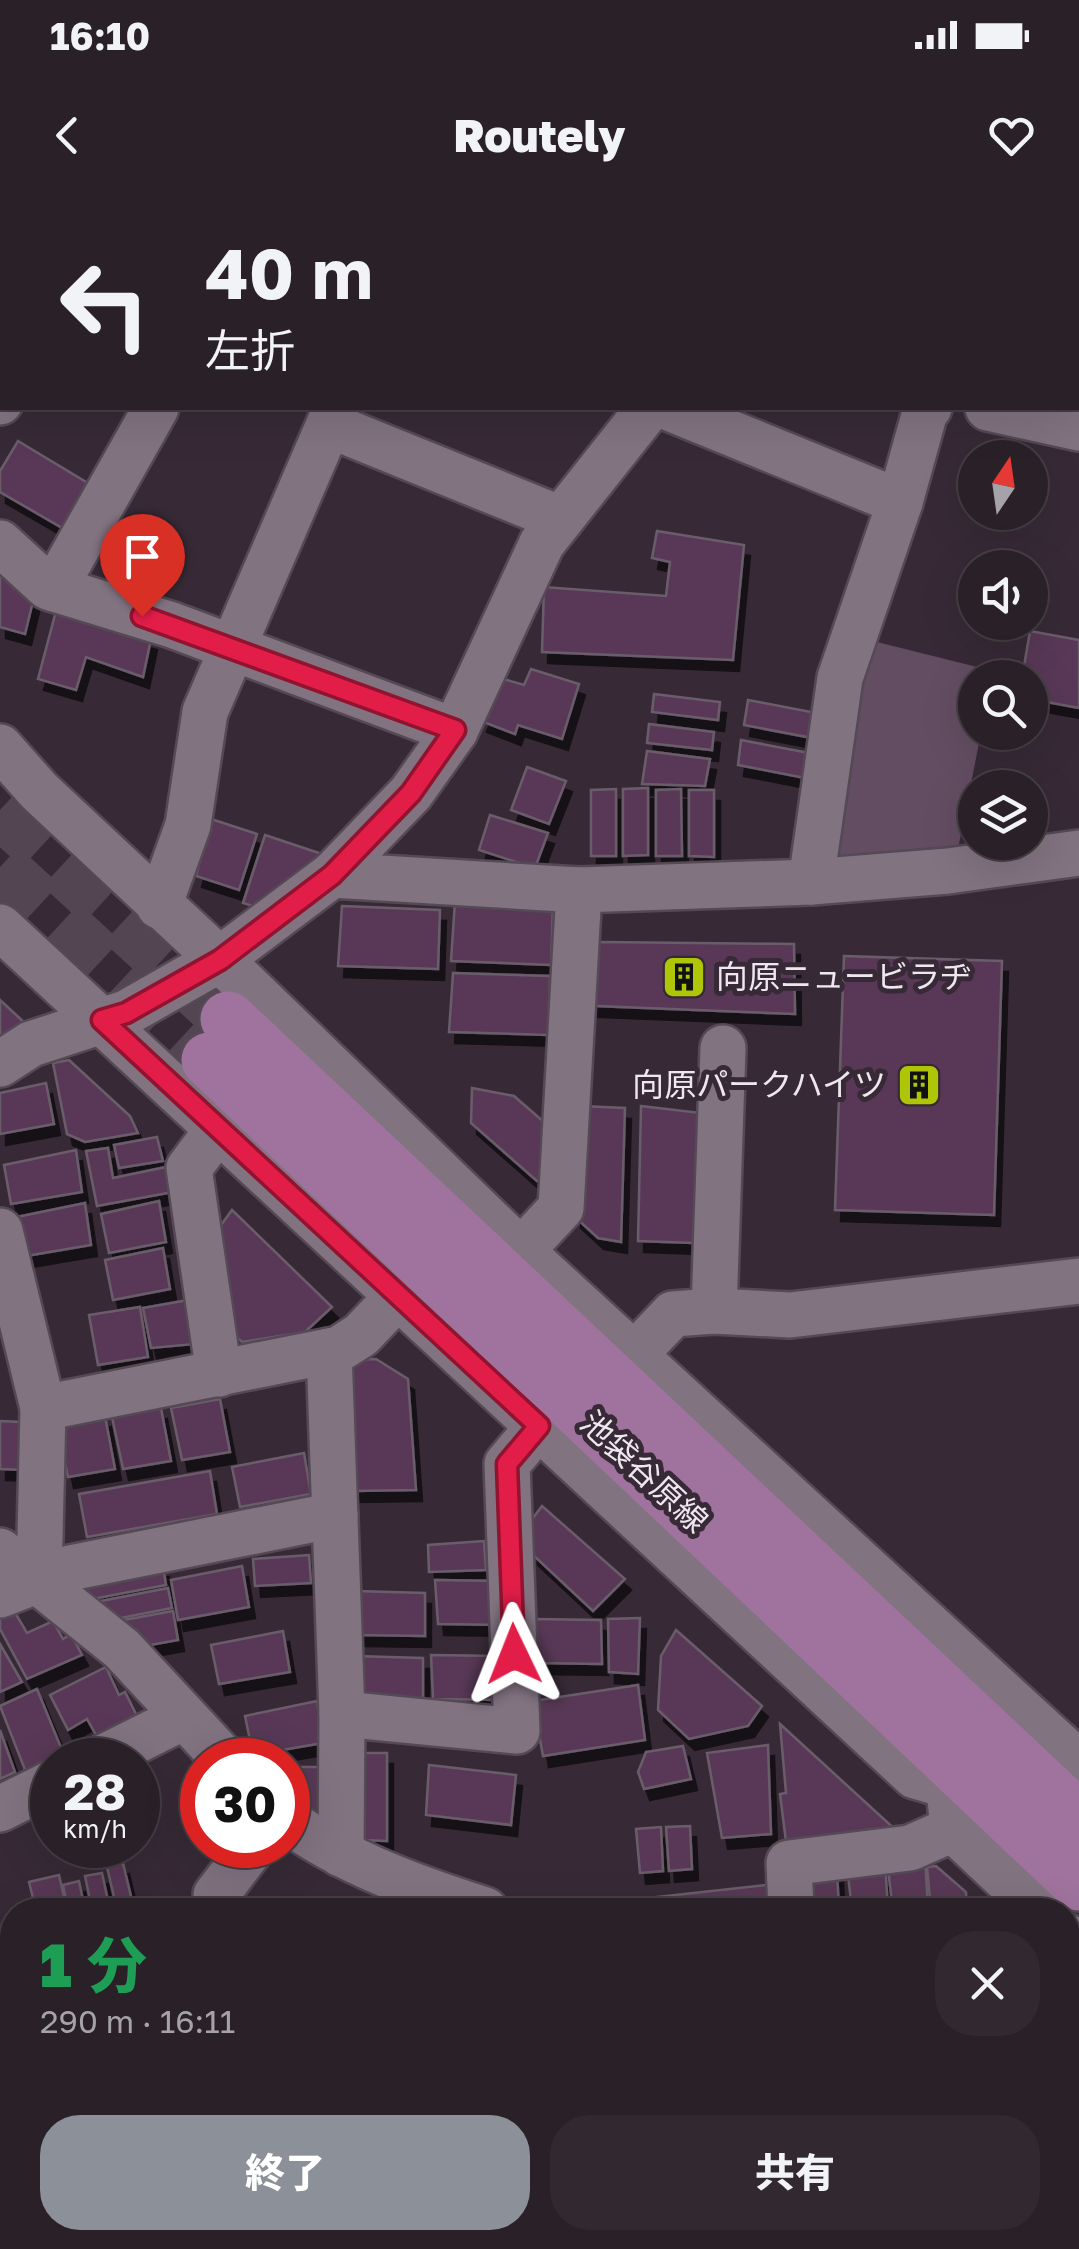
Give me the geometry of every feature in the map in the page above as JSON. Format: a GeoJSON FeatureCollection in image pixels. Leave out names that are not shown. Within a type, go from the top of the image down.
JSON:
{"type":"FeatureCollection","features":[{"type":"Feature","properties":{"kind":"main road","name":"池袋谷原線"},"geometry":{"type":"LineString","coordinates":[[1079,1820],[219,1039],[964,1804],[1079,1884]]}},
{"type":"Feature","properties":{"kind":"street"},"geometry":{"type":"LineString","coordinates":[[54,589],[155,410]]}},
{"type":"Feature","properties":{"kind":"street"},"geometry":{"type":"LineString","coordinates":[[0,1064],[32,1044],[126,1013],[220,960],[332,875],[411,793],[455,730],[542,543],[647,410]]}},
{"type":"Feature","properties":{"kind":"street"},"geometry":{"type":"LineString","coordinates":[[674,410],[900,502]]}},
{"type":"Feature","properties":{"kind":"street"},"geometry":{"type":"LineString","coordinates":[[811,882],[840,678],[927,410]]}},
{"type":"Feature","properties":{"kind":"street"},"geometry":{"type":"LineString","coordinates":[[997,410],[1079,428]]}},
{"type":"Feature","properties":{"kind":"street"},"geometry":{"type":"LineString","coordinates":[[159,906],[188,825],[204,712],[332,416],[560,519]]}},
{"type":"Feature","properties":{"kind":"street"},"geometry":{"type":"LineString","coordinates":[[0,543],[54,589],[234,648],[455,730]]}},
{"type":"Feature","properties":{"kind":"street"},"geometry":{"type":"LineString","coordinates":[[9,773],[39,791],[521,1251],[1079,1763]]}},
{"type":"Feature","properties":{"kind":"street"},"geometry":{"type":"LineString","coordinates":[[332,875],[579,890],[811,882],[948,871],[1079,853]]}},
{"type":"Feature","properties":{"kind":"street"},"geometry":{"type":"LineString","coordinates":[[521,1251],[561,1208],[579,890]]}},
{"type":"Feature","properties":{"kind":"street"},"geometry":{"type":"LineString","coordinates":[[0,927],[915,1776],[964,1804],[1010,1898]]}},
{"type":"Feature","properties":{"kind":"street"},"geometry":{"type":"LineString","coordinates":[[714,1311],[723,1048]]}},
{"type":"Feature","properties":{"kind":"street"},"geometry":{"type":"LineString","coordinates":[[219,1128],[189,1168],[219,1374]]}},
{"type":"Feature","properties":{"kind":"street"},"geometry":{"type":"LineString","coordinates":[[0,1231],[43,1408],[19,1588]]}},
{"type":"Feature","properties":{"kind":"street"},"geometry":{"type":"LineString","coordinates":[[634,1355],[673,1314],[714,1311],[790,1315],[1079,1281]]}},
{"type":"Feature","properties":{"kind":"street"},"geometry":{"type":"LineString","coordinates":[[43,1408],[339,1349],[361,1335],[399,1295]]}},
{"type":"Feature","properties":{"kind":"street"},"geometry":{"type":"LineString","coordinates":[[330,1351],[342,1714],[341,1854]]}},
{"type":"Feature","properties":{"kind":"street"},"geometry":{"type":"LineString","coordinates":[[342,1714],[517,1730],[507,1464],[539,1426]]}},
{"type":"Feature","properties":{"kind":"street"},"geometry":{"type":"LineString","coordinates":[[19,1588],[70,1568],[335,1514]]}},
{"type":"Feature","properties":{"kind":"street"},"geometry":{"type":"LineString","coordinates":[[0,1551],[19,1588],[122,1650],[204,1738]]}},
{"type":"Feature","properties":{"kind":"street"},"geometry":{"type":"LineString","coordinates":[[142,1738],[184,1717]]}},
{"type":"Feature","properties":{"kind":"street"},"geometry":{"type":"LineString","coordinates":[[0,1809],[30,1794]]}},
{"type":"Feature","properties":{"kind":"street"},"geometry":{"type":"LineString","coordinates":[[790,1898],[789,1862],[910,1848],[964,1804]]}},
{"type":"Feature","properties":{"kind":"street"},"geometry":{"type":"LineString","coordinates":[[310,1835],[341,1854],[446,1898]]}},
{"type":"Feature","properties":{"kind":"street"},"geometry":{"type":"LineString","coordinates":[[216,1898],[237,1868]]}},
{"type":"Feature","properties":{"kind":"shaded area"},"geometry":{"type":"Polygon","coordinates":[[[865,639],[958,662],[958,750],[978,750],[974,770],[958,770],[958,849],[840,861],[830,849],[865,639]]]}},
{"type":"Feature","properties":{"kind":"building"},"geometry":{"type":"Polygon","coordinates":[[[18,441],[91,485],[64,529],[0,492],[0,471],[18,441]]]}},
{"type":"Feature","properties":{"kind":"building"},"geometry":{"type":"Polygon","coordinates":[[[657,531],[744,545],[733,660],[542,652],[544,587],[666,596],[670,562],[652,558],[657,531]]]}},
{"type":"Feature","properties":{"kind":"building"},"geometry":{"type":"Polygon","coordinates":[[[0,570],[18,575],[14,588],[35,593],[25,634],[0,627],[0,570]]]}},
{"type":"Feature","properties":{"kind":"building"},"geometry":{"type":"Polygon","coordinates":[[[56,611],[151,639],[143,677],[86,657],[76,690],[38,679],[56,611]]]}},
{"type":"Feature","properties":{"kind":"building"},"geometry":{"type":"Polygon","coordinates":[[[1048,634],[1079,640],[1079,708],[1048,702],[1048,660],[1025,660],[1028,640],[1048,640],[1048,634]]]}},
{"type":"Feature","properties":{"kind":"building"},"geometry":{"type":"Polygon","coordinates":[[[531,669],[579,684],[562,739],[518,725],[515,734],[481,721],[497,677],[524,685],[531,669]]]}},
{"type":"Feature","properties":{"kind":"building"},"geometry":{"type":"Polygon","coordinates":[[[654,694],[720,702],[718,720],[652,712],[654,694]]]}},
{"type":"Feature","properties":{"kind":"building"},"geometry":{"type":"Polygon","coordinates":[[[748,700],[816,713],[812,738],[744,725],[748,700]]]}},
{"type":"Feature","properties":{"kind":"building"},"geometry":{"type":"Polygon","coordinates":[[[649,724],[714,732],[712,750],[647,743],[649,724]]]}},
{"type":"Feature","properties":{"kind":"building"},"geometry":{"type":"Polygon","coordinates":[[[741,740],[809,753],[805,778],[738,765],[741,740]]]}},
{"type":"Feature","properties":{"kind":"building"},"geometry":{"type":"Polygon","coordinates":[[[647,751],[710,759],[705,786],[642,784],[647,751]]]}},
{"type":"Feature","properties":{"kind":"building"},"geometry":{"type":"Polygon","coordinates":[[[527,767],[566,781],[549,824],[511,810],[527,767]]]}},
{"type":"Feature","properties":{"kind":"building"},"geometry":{"type":"Polygon","coordinates":[[[648,788],[648,855],[623,856],[623,789],[648,788]]]}},
{"type":"Feature","properties":{"kind":"building"},"geometry":{"type":"Polygon","coordinates":[[[616,789],[616,856],[591,856],[591,790],[616,789]]]}},
{"type":"Feature","properties":{"kind":"building"},"geometry":{"type":"Polygon","coordinates":[[[681,789],[682,856],[656,856],[656,790],[681,789]]]}},
{"type":"Feature","properties":{"kind":"building"},"geometry":{"type":"Polygon","coordinates":[[[689,790],[714,790],[714,857],[689,856],[689,790]]]}},
{"type":"Feature","properties":{"kind":"building"},"geometry":{"type":"Polygon","coordinates":[[[490,815],[548,833],[535,868],[479,850],[490,815]]]}},
{"type":"Feature","properties":{"kind":"building"},"geometry":{"type":"Polygon","coordinates":[[[211,819],[257,834],[239,890],[196,876],[211,819]]]}},
{"type":"Feature","properties":{"kind":"building"},"geometry":{"type":"Polygon","coordinates":[[[265,835],[322,854],[259,908],[243,903],[265,835]]]}},
{"type":"Feature","properties":{"kind":"building"},"geometry":{"type":"Polygon","coordinates":[[[455,901],[553,905],[551,965],[451,961],[455,901]]]}},
{"type":"Feature","properties":{"kind":"building"},"geometry":{"type":"Polygon","coordinates":[[[342,906],[440,910],[438,969],[338,966],[342,906]]]}},
{"type":"Feature","properties":{"kind":"building","name":"向原ニュービラヂ"},"geometry":{"type":"Polygon","coordinates":[[[599,942],[794,944],[795,1014],[572,1005],[599,942]]]}},
{"type":"Feature","properties":{"kind":"building","name":"向原パークハイツ"},"geometry":{"type":"Polygon","coordinates":[[[844,956],[1002,961],[994,1215],[835,1210],[844,956]]]}},
{"type":"Feature","properties":{"kind":"building"},"geometry":{"type":"Polygon","coordinates":[[[453,973],[550,976],[548,1035],[449,1032],[453,973]]]}},
{"type":"Feature","properties":{"kind":"building"},"geometry":{"type":"Polygon","coordinates":[[[0,1000],[26,1024],[0,1038],[0,1000]]]}},
{"type":"Feature","properties":{"kind":"building"},"geometry":{"type":"Polygon","coordinates":[[[69,1060],[130,1116],[138,1133],[85,1142],[67,1134],[53,1063],[69,1060]]]}},
{"type":"Feature","properties":{"kind":"building"},"geometry":{"type":"Polygon","coordinates":[[[46,1083],[54,1124],[0,1134],[0,1093],[46,1083]]]}},
{"type":"Feature","properties":{"kind":"building"},"geometry":{"type":"Polygon","coordinates":[[[472,1088],[514,1096],[552,1129],[550,1177],[537,1181],[471,1123],[472,1088]]]}},
{"type":"Feature","properties":{"kind":"building"},"geometry":{"type":"Polygon","coordinates":[[[581,1106],[625,1108],[621,1242],[598,1238],[575,1217],[581,1106]]]}},
{"type":"Feature","properties":{"kind":"building"},"geometry":{"type":"Polygon","coordinates":[[[641,1106],[701,1113],[693,1243],[638,1241],[641,1106]]]}},
{"type":"Feature","properties":{"kind":"building"},"geometry":{"type":"Polygon","coordinates":[[[157,1137],[163,1161],[119,1168],[114,1145],[157,1137]]]}},
{"type":"Feature","properties":{"kind":"building"},"geometry":{"type":"Polygon","coordinates":[[[108,1148],[113,1178],[166,1167],[173,1192],[97,1206],[86,1151],[108,1148]]]}},
{"type":"Feature","properties":{"kind":"building"},"geometry":{"type":"Polygon","coordinates":[[[76,1150],[82,1192],[11,1204],[4,1165],[76,1150]]]}},
{"type":"Feature","properties":{"kind":"building"},"geometry":{"type":"Polygon","coordinates":[[[159,1201],[166,1242],[109,1253],[101,1214],[159,1201]]]}},
{"type":"Feature","properties":{"kind":"building"},"geometry":{"type":"Polygon","coordinates":[[[85,1203],[91,1245],[20,1257],[12,1218],[85,1203]]]}},
{"type":"Feature","properties":{"kind":"building"},"geometry":{"type":"Polygon","coordinates":[[[232,1210],[332,1307],[305,1332],[242,1342],[227,1328],[213,1236],[232,1210]]]}},
{"type":"Feature","properties":{"kind":"building"},"geometry":{"type":"Polygon","coordinates":[[[163,1248],[170,1289],[113,1300],[105,1260],[163,1248]]]}},
{"type":"Feature","properties":{"kind":"building"},"geometry":{"type":"Polygon","coordinates":[[[188,1300],[195,1344],[151,1348],[143,1308],[188,1300]]]}},
{"type":"Feature","properties":{"kind":"building"},"geometry":{"type":"Polygon","coordinates":[[[140,1307],[148,1357],[98,1365],[89,1315],[140,1307]]]}},
{"type":"Feature","properties":{"kind":"building"},"geometry":{"type":"Polygon","coordinates":[[[376,1359],[408,1379],[416,1490],[352,1491],[348,1360],[376,1359]]]}},
{"type":"Feature","properties":{"kind":"building"},"geometry":{"type":"Polygon","coordinates":[[[220,1399],[230,1452],[182,1460],[171,1408],[220,1399]]]}},
{"type":"Feature","properties":{"kind":"building"},"geometry":{"type":"Polygon","coordinates":[[[161,1408],[171,1461],[123,1469],[112,1417],[161,1408]]]}},
{"type":"Feature","properties":{"kind":"building"},"geometry":{"type":"Polygon","coordinates":[[[105,1416],[115,1469],[68,1477],[57,1426],[105,1416]]]}},
{"type":"Feature","properties":{"kind":"building"},"geometry":{"type":"Polygon","coordinates":[[[0,1421],[22,1422],[23,1470],[0,1469],[0,1421]]]}},
{"type":"Feature","properties":{"kind":"building"},"geometry":{"type":"Polygon","coordinates":[[[304,1453],[311,1494],[240,1507],[232,1467],[304,1453]]]}},
{"type":"Feature","properties":{"kind":"building"},"geometry":{"type":"Polygon","coordinates":[[[210,1471],[217,1514],[87,1537],[79,1494],[210,1471]]]}},
{"type":"Feature","properties":{"kind":"building"},"geometry":{"type":"Polygon","coordinates":[[[542,1506],[625,1579],[593,1611],[532,1554],[530,1522],[542,1506]]]}},
{"type":"Feature","properties":{"kind":"building"},"geometry":{"type":"Polygon","coordinates":[[[484,1541],[486,1570],[429,1572],[428,1545],[484,1541]]]}},
{"type":"Feature","properties":{"kind":"building"},"geometry":{"type":"Polygon","coordinates":[[[309,1555],[311,1583],[255,1586],[253,1559],[309,1555]]]}},
{"type":"Feature","properties":{"kind":"building"},"geometry":{"type":"Polygon","coordinates":[[[163,1566],[166,1585],[93,1599],[73,1581],[163,1566]]]}},
{"type":"Feature","properties":{"kind":"building"},"geometry":{"type":"Polygon","coordinates":[[[242,1566],[249,1607],[178,1620],[171,1580],[242,1566]]]}},
{"type":"Feature","properties":{"kind":"building"},"geometry":{"type":"Polygon","coordinates":[[[435,1580],[503,1581],[504,1625],[438,1624],[435,1580]]]}},
{"type":"Feature","properties":{"kind":"building"},"geometry":{"type":"Polygon","coordinates":[[[168,1588],[172,1608],[116,1619],[96,1602],[168,1588]]]}},
{"type":"Feature","properties":{"kind":"building"},"geometry":{"type":"Polygon","coordinates":[[[356,1591],[425,1593],[425,1636],[358,1635],[356,1591]]]}},
{"type":"Feature","properties":{"kind":"building"},"geometry":{"type":"Polygon","coordinates":[[[14,1611],[27,1633],[53,1621],[63,1639],[71,1634],[82,1655],[27,1679],[0,1629],[0,1617],[14,1611]]]}},
{"type":"Feature","properties":{"kind":"building"},"geometry":{"type":"Polygon","coordinates":[[[173,1611],[178,1640],[145,1646],[118,1621],[173,1611]]]}},
{"type":"Feature","properties":{"kind":"building"},"geometry":{"type":"Polygon","coordinates":[[[640,1618],[638,1674],[609,1672],[608,1619],[640,1618]]]}},
{"type":"Feature","properties":{"kind":"building"},"geometry":{"type":"Polygon","coordinates":[[[533,1619],[601,1620],[602,1664],[535,1663],[533,1619]]]}},
{"type":"Feature","properties":{"kind":"building"},"geometry":{"type":"Polygon","coordinates":[[[676,1630],[762,1706],[748,1726],[689,1739],[658,1710],[661,1656],[676,1630]]]}},
{"type":"Feature","properties":{"kind":"building"},"geometry":{"type":"Polygon","coordinates":[[[283,1631],[290,1672],[219,1684],[211,1645],[283,1631]]]}},
{"type":"Feature","properties":{"kind":"building"},"geometry":{"type":"Polygon","coordinates":[[[0,1644],[22,1682],[0,1692],[0,1644]]]}},
{"type":"Feature","properties":{"kind":"building"},"geometry":{"type":"Polygon","coordinates":[[[431,1655],[499,1656],[500,1700],[433,1699],[431,1655]]]}},
{"type":"Feature","properties":{"kind":"building"},"geometry":{"type":"Polygon","coordinates":[[[355,1656],[423,1658],[423,1701],[357,1700],[355,1656]]]}},
{"type":"Feature","properties":{"kind":"building"},"geometry":{"type":"Polygon","coordinates":[[[106,1667],[119,1695],[125,1692],[139,1720],[107,1738],[98,1738],[87,1719],[68,1730],[50,1695],[106,1667]]]}},
{"type":"Feature","properties":{"kind":"building"},"geometry":{"type":"Polygon","coordinates":[[[638,1685],[645,1740],[543,1756],[533,1701],[638,1685]]]}},
{"type":"Feature","properties":{"kind":"building"},"geometry":{"type":"Polygon","coordinates":[[[37,1689],[57,1738],[30,1738],[29,1780],[0,1706],[37,1689]]]}},
{"type":"Feature","properties":{"kind":"building"},"geometry":{"type":"Polygon","coordinates":[[[317,1701],[323,1743],[310,1745],[310,1738],[250,1738],[245,1716],[317,1701]]]}},
{"type":"Feature","properties":{"kind":"building"},"geometry":{"type":"Polygon","coordinates":[[[780,1724],[899,1833],[786,1842],[780,1794],[786,1793],[780,1724]]]}},
{"type":"Feature","properties":{"kind":"building"},"geometry":{"type":"Polygon","coordinates":[[[0,1730],[15,1772],[0,1779],[0,1730]]]}},
{"type":"Feature","properties":{"kind":"building"},"geometry":{"type":"Polygon","coordinates":[[[768,1745],[771,1834],[722,1838],[707,1753],[768,1745]]]}},
{"type":"Feature","properties":{"kind":"building"},"geometry":{"type":"Polygon","coordinates":[[[683,1746],[691,1779],[644,1789],[638,1772],[646,1752],[683,1746]]]}},
{"type":"Feature","properties":{"kind":"building"},"geometry":{"type":"Polygon","coordinates":[[[359,1753],[387,1753],[387,1841],[359,1840],[359,1753]]]}},
{"type":"Feature","properties":{"kind":"building"},"geometry":{"type":"Polygon","coordinates":[[[429,1765],[516,1775],[511,1825],[426,1815],[429,1765]]]}},
{"type":"Feature","properties":{"kind":"building"},"geometry":{"type":"Polygon","coordinates":[[[310,1767],[327,1767],[328,1812],[310,1811],[310,1767]]]}},
{"type":"Feature","properties":{"kind":"building"},"geometry":{"type":"Polygon","coordinates":[[[690,1826],[692,1869],[669,1871],[666,1827],[690,1826]]]}},
{"type":"Feature","properties":{"kind":"building"},"geometry":{"type":"Polygon","coordinates":[[[661,1827],[663,1871],[640,1873],[636,1829],[661,1827]]]}},
{"type":"Feature","properties":{"kind":"building"},"geometry":{"type":"Polygon","coordinates":[[[925,1857],[927,1898],[892,1898],[887,1861],[925,1857]]]}},
{"type":"Feature","properties":{"kind":"building"},"geometry":{"type":"Polygon","coordinates":[[[885,1861],[887,1898],[851,1898],[847,1866],[885,1861]]]}},
{"type":"Feature","properties":{"kind":"building"},"geometry":{"type":"Polygon","coordinates":[[[936,1866],[966,1892],[966,1898],[930,1898],[927,1867],[936,1866]]]}},
{"type":"Feature","properties":{"kind":"building"},"geometry":{"type":"Polygon","coordinates":[[[107,1868],[124,1868],[131,1898],[114,1898],[107,1868]]]}},
{"type":"Feature","properties":{"kind":"building"},"geometry":{"type":"Polygon","coordinates":[[[837,1871],[838,1898],[802,1898],[799,1876],[837,1871]]]}},
{"type":"Feature","properties":{"kind":"building"},"geometry":{"type":"Polygon","coordinates":[[[102,1873],[107,1898],[90,1898],[85,1876],[102,1873]]]}},
{"type":"Feature","properties":{"kind":"building"},"geometry":{"type":"Polygon","coordinates":[[[59,1875],[64,1898],[33,1898],[29,1882],[59,1875]]]}},
{"type":"Feature","properties":{"kind":"building"},"geometry":{"type":"Polygon","coordinates":[[[79,1881],[83,1898],[66,1898],[63,1885],[79,1881]]]}},
{"type":"Feature","properties":{"kind":"building"},"geometry":{"type":"Polygon","coordinates":[[[767,1885],[768,1898],[647,1898],[767,1885]]]}},
{"type":"Feature","properties":{"kind":"tunnel"},"geometry":{"type":"LineString","coordinates":[[0,810],[228,1019]]}},
{"type":"Feature","properties":{"kind":"tunnel"},"geometry":{"type":"LineString","coordinates":[[0,867],[209,1060]]}},
{"type":"Feature","properties":{"kind":"place","name":"向原ニュービラヂ"},"geometry":{"type":"Point","coordinates":[684,977]}},
{"type":"Feature","properties":{"kind":"place","name":"向原パークハイツ"},"geometry":{"type":"Point","coordinates":[919,1085]}},
{"type":"Feature","properties":{"kind":"route"},"geometry":{"type":"LineString","coordinates":[[142,616],[455,730],[411,793],[332,875],[220,960],[126,1013],[102,1020],[539,1426],[507,1464],[514,1654]]}}]}
